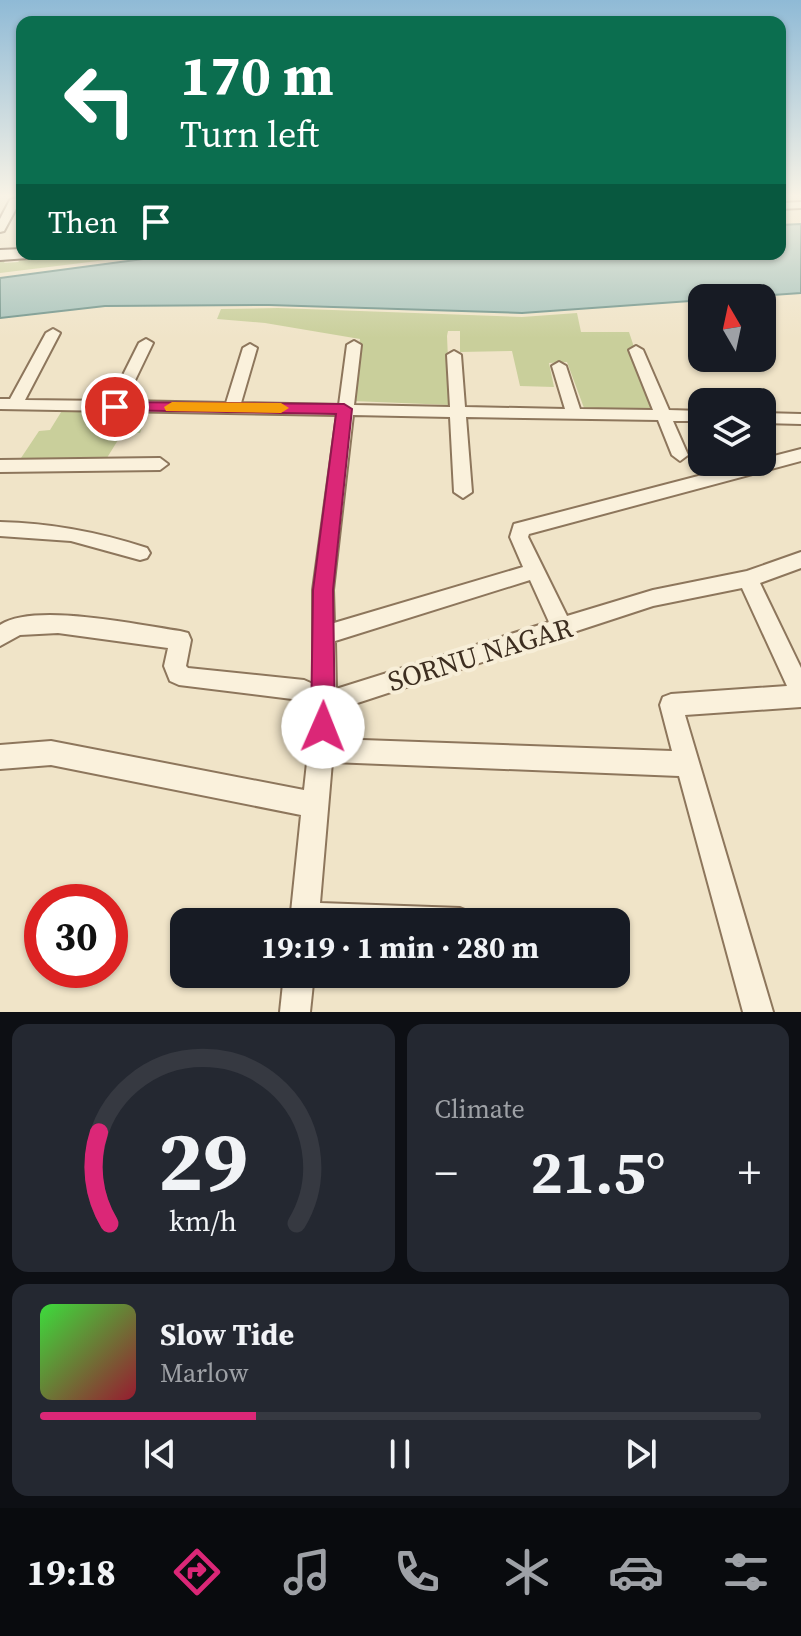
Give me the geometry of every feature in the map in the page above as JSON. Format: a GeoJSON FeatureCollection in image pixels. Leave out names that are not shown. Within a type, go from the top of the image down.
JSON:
{"type":"FeatureCollection","features":[{"type":"Feature","properties":{"kind":"street"},"geometry":{"type":"LineString","coordinates":[[8,404],[53,333]]}},
{"type":"Feature","properties":{"kind":"street"},"geometry":{"type":"LineString","coordinates":[[115,407],[146,343]]}},
{"type":"Feature","properties":{"kind":"street"},"geometry":{"type":"LineString","coordinates":[[305,908],[325,703],[323,590],[354,345]]}},
{"type":"Feature","properties":{"kind":"street"},"geometry":{"type":"LineString","coordinates":[[232,408],[250,348]]}},
{"type":"Feature","properties":{"kind":"street"},"geometry":{"type":"LineString","coordinates":[[636,350],[680,455]]}},
{"type":"Feature","properties":{"kind":"street"},"geometry":{"type":"LineString","coordinates":[[454,355],[463,492]]}},
{"type":"Feature","properties":{"kind":"street"},"geometry":{"type":"LineString","coordinates":[[559,366],[574,413]]}},
{"type":"Feature","properties":{"kind":"street"},"geometry":{"type":"LineString","coordinates":[[8,404],[688,416]]}},
{"type":"Feature","properties":{"kind":"street"},"geometry":{"type":"LineString","coordinates":[[776,418],[801,419]]}},
{"type":"Feature","properties":{"kind":"street"},"geometry":{"type":"LineString","coordinates":[[563,629],[519,537],[521,529],[801,455]]}},
{"type":"Feature","properties":{"kind":"street"},"geometry":{"type":"LineString","coordinates":[[0,466],[160,464]]}},
{"type":"Feature","properties":{"kind":"street"},"geometry":{"type":"LineString","coordinates":[[0,529],[46,529],[91,536],[140,553]]}},
{"type":"Feature","properties":{"kind":"street","name":"SORNU NAGAR"},"geometry":{"type":"LineString","coordinates":[[325,703],[653,598],[748,579],[801,560]]}},
{"type":"Feature","properties":{"kind":"street"},"geometry":{"type":"LineString","coordinates":[[324,635],[535,571]]}},
{"type":"Feature","properties":{"kind":"street"},"geometry":{"type":"LineString","coordinates":[[748,579],[801,694],[671,705],[758,1012]]}},
{"type":"Feature","properties":{"kind":"street"},"geometry":{"type":"LineString","coordinates":[[0,637],[16,626],[58,624],[180,640],[175,666],[178,674],[187,678],[304,690],[325,703]]}},
{"type":"Feature","properties":{"kind":"street"},"geometry":{"type":"LineString","coordinates":[[322,750],[687,764]]}},
{"type":"Feature","properties":{"kind":"street"},"geometry":{"type":"LineString","coordinates":[[0,757],[51,753],[316,805]]}},
{"type":"Feature","properties":{"kind":"street"},"geometry":{"type":"LineString","coordinates":[[295,1012],[298,988]]}},
{"type":"Feature","properties":{"kind":"green space"},"geometry":{"type":"Polygon","coordinates":[[[0,257],[7,257],[4,263],[106,260],[0,273],[0,257]]]}},
{"type":"Feature","properties":{"kind":"green space"},"geometry":{"type":"Polygon","coordinates":[[[278,308],[522,317],[577,313],[581,332],[629,332],[634,347],[628,349],[658,411],[584,408],[567,362],[549,363],[554,387],[520,386],[512,351],[460,352],[460,331],[448,331],[447,336],[450,405],[353,401],[360,339],[265,323],[217,319],[221,309],[278,308]]]}},
{"type":"Feature","properties":{"kind":"green space"},"geometry":{"type":"Polygon","coordinates":[[[63,409],[148,411],[140,433],[123,432],[105,461],[19,461],[39,431],[50,430],[63,409]]]}},
{"type":"Feature","properties":{"kind":"water"},"geometry":{"type":"Polygon","coordinates":[[[786,243],[801,243],[801,293],[776,295],[776,284],[688,284],[688,301],[522,313],[269,305],[105,306],[0,318],[0,278],[135,260],[786,260],[786,243]]]}},
{"type":"Feature","properties":{"kind":"slow traffic"},"geometry":{"type":"LineString","coordinates":[[172,407],[281,408]]}},
{"type":"Feature","properties":{"kind":"route"},"geometry":{"type":"LineString","coordinates":[[115,407],[344,409],[323,590],[323,727]]}}]}
